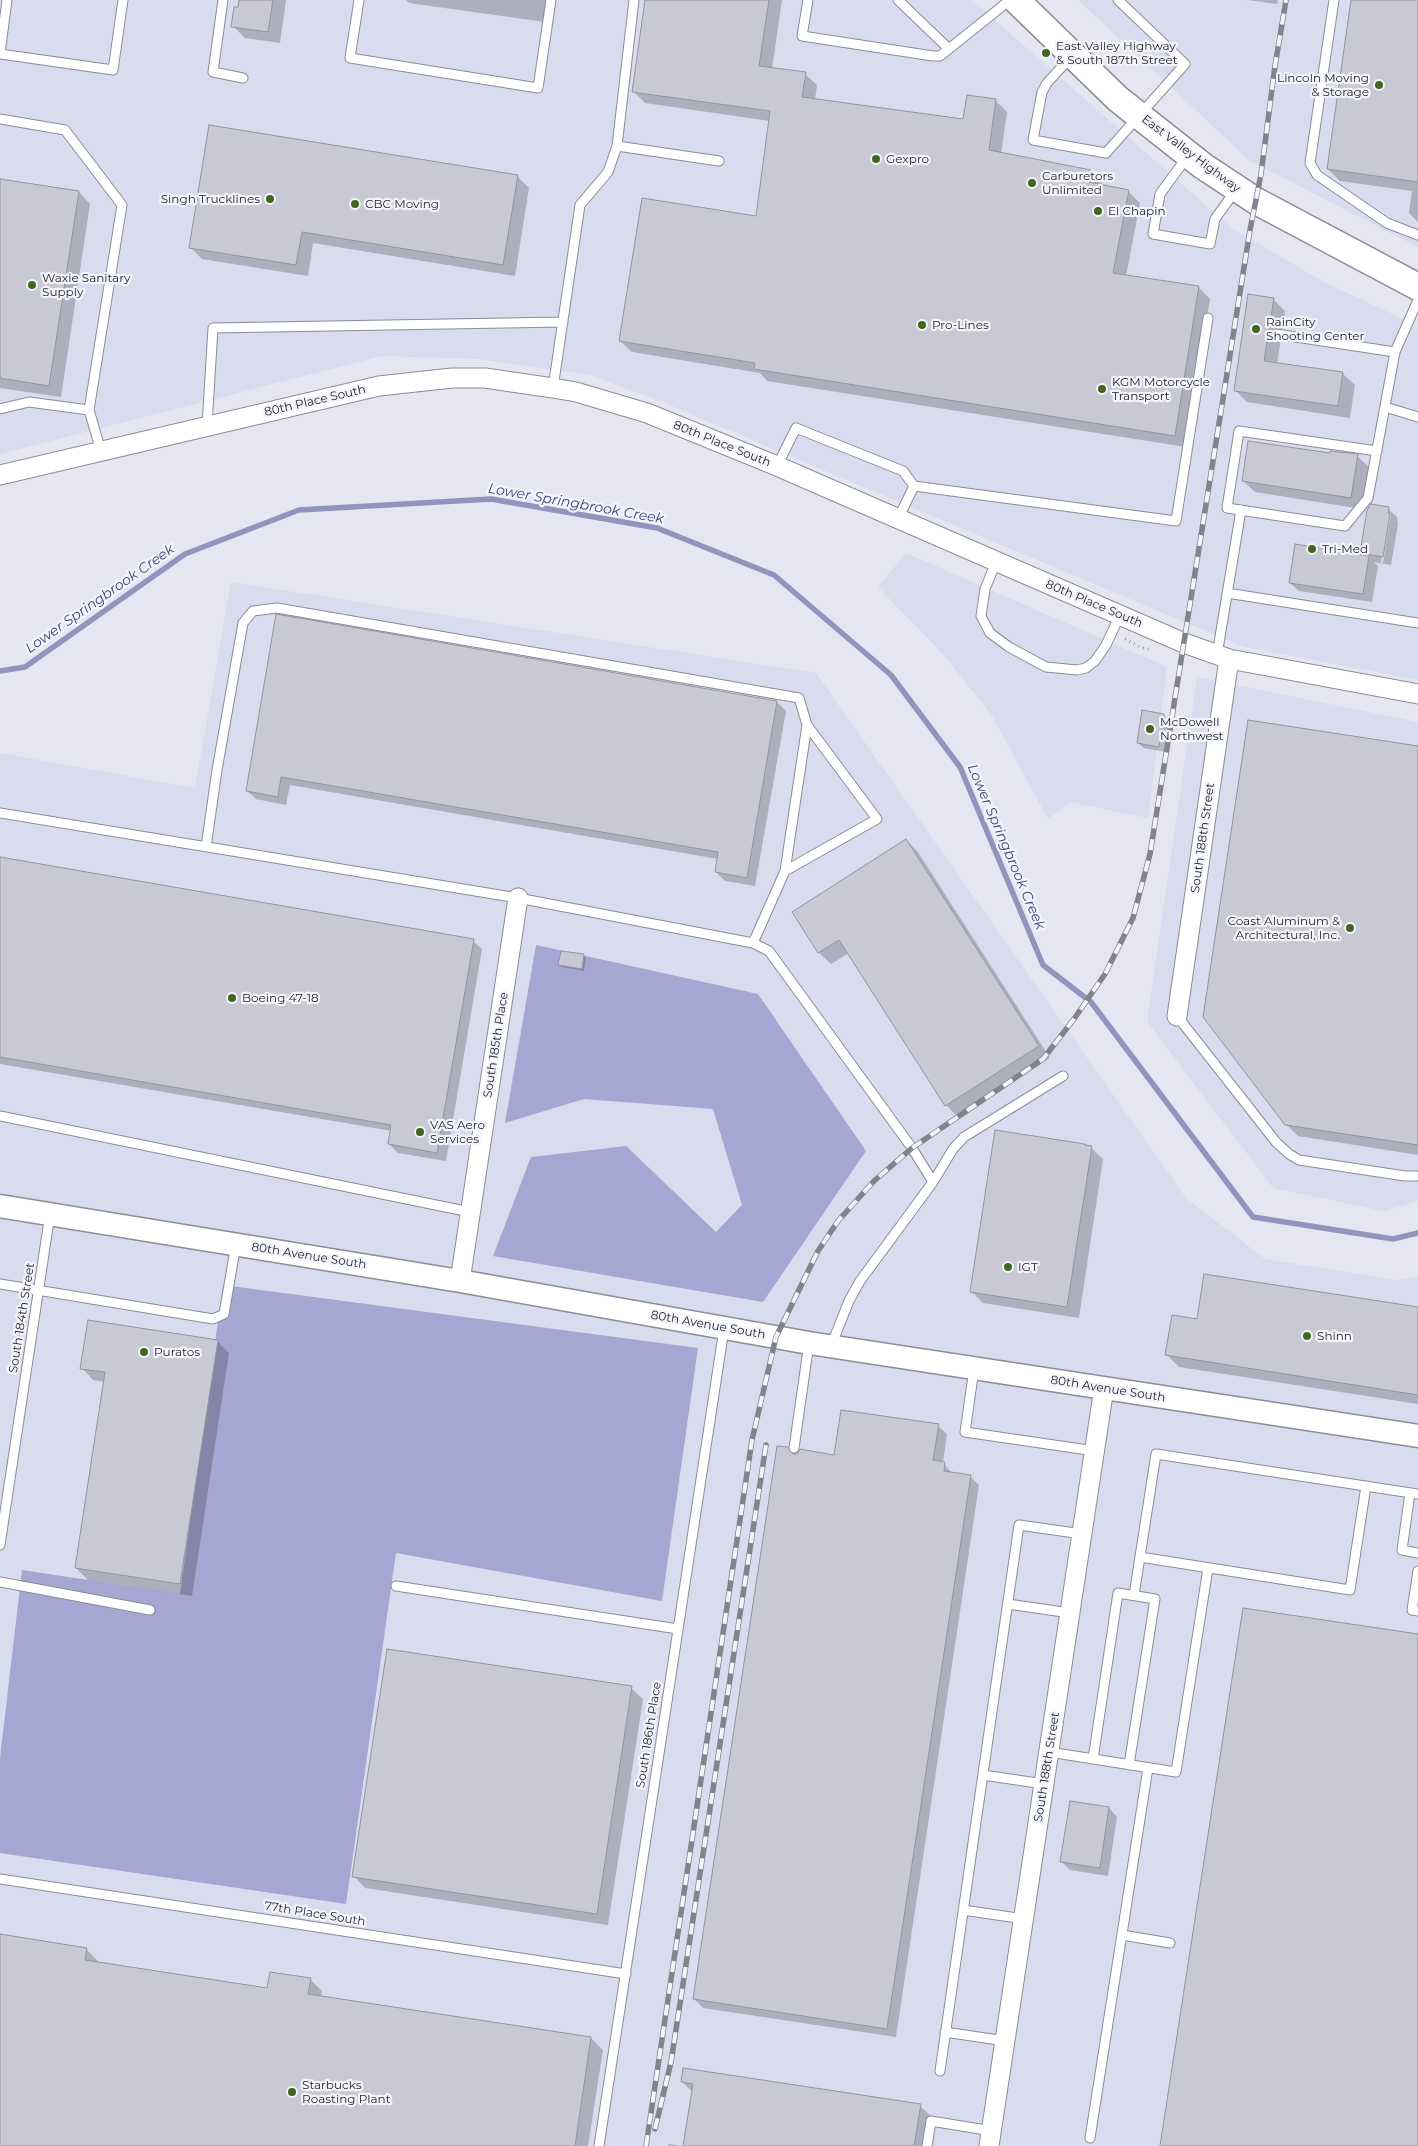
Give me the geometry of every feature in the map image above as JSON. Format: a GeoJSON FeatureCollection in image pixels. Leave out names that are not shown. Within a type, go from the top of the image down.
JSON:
{"type":"FeatureCollection","features":[{"type":"Feature","properties":{"kind":"main road","name":"East Valley Highway"},"geometry":{"type":"LineString","coordinates":[[1016,0],[1118,99],[1188,154],[1237,189],[1281,215],[1418,287]]}},
{"type":"Feature","properties":{"kind":"street","name":"80th Place South"},"geometry":{"type":"LineString","coordinates":[[0,475],[354,391],[443,379],[485,378],[553,388],[576,392],[641,411],[777,466],[897,520],[1223,657],[1418,694]]}},
{"type":"Feature","properties":{"kind":"street","name":"South 188th Street"},"geometry":{"type":"LineString","coordinates":[[1177,1016],[1223,657]]}},
{"type":"Feature","properties":{"kind":"street","name":"South 185th Place"},"geometry":{"type":"LineString","coordinates":[[460,1281],[518,898]]}},
{"type":"Feature","properties":{"kind":"street","name":"80th Avenue South"},"geometry":{"type":"LineString","coordinates":[[0,1206],[460,1281],[809,1343],[1418,1436]]}},
{"type":"Feature","properties":{"kind":"street","name":"South 188th Street"},"geometry":{"type":"LineString","coordinates":[[991,2138],[1104,1388]]}},
{"type":"Feature","properties":{"kind":"lane"},"geometry":{"type":"LineString","coordinates":[[7,0],[0,54],[113,70],[123,0]]}},
{"type":"Feature","properties":{"kind":"lane"},"geometry":{"type":"LineString","coordinates":[[224,0],[213,72],[243,78]]}},
{"type":"Feature","properties":{"kind":"lane"},"geometry":{"type":"LineString","coordinates":[[359,0],[350,58],[538,88],[552,0]]}},
{"type":"Feature","properties":{"kind":"lane"},"geometry":{"type":"LineString","coordinates":[[553,388],[580,205],[608,172],[617,146],[634,0]]}},
{"type":"Feature","properties":{"kind":"lane"},"geometry":{"type":"LineString","coordinates":[[808,0],[802,36],[933,56],[940,56],[1010,0]]}},
{"type":"Feature","properties":{"kind":"lane"},"geometry":{"type":"LineString","coordinates":[[898,0],[949,49]]}},
{"type":"Feature","properties":{"kind":"lane"},"geometry":{"type":"LineString","coordinates":[[1073,55],[1047,83],[1042,92],[1033,140],[1106,153],[1185,64],[1118,0]]}},
{"type":"Feature","properties":{"kind":"lane"},"geometry":{"type":"LineString","coordinates":[[1334,0],[1310,163],[1316,175],[1387,222],[1418,235]]}},
{"type":"Feature","properties":{"kind":"lane"},"geometry":{"type":"LineString","coordinates":[[0,119],[65,130],[122,205],[89,410],[101,451]]}},
{"type":"Feature","properties":{"kind":"lane"},"geometry":{"type":"LineString","coordinates":[[617,146],[719,161]]}},
{"type":"Feature","properties":{"kind":"lane"},"geometry":{"type":"LineString","coordinates":[[1188,154],[1160,194],[1153,234],[1210,244],[1215,220],[1237,189]]}},
{"type":"Feature","properties":{"kind":"lane"},"geometry":{"type":"LineString","coordinates":[[1376,451],[1239,431],[1227,508],[1346,526],[1368,498],[1395,352],[1418,300]]}},
{"type":"Feature","properties":{"kind":"lane"},"geometry":{"type":"LineString","coordinates":[[777,466],[796,428],[903,471],[914,486],[1176,521],[1208,318]]}},
{"type":"Feature","properties":{"kind":"lane"},"geometry":{"type":"LineString","coordinates":[[207,426],[213,328],[563,322]]}},
{"type":"Feature","properties":{"kind":"lane"},"geometry":{"type":"LineString","coordinates":[[1276,334],[1395,352]]}},
{"type":"Feature","properties":{"kind":"lane"},"geometry":{"type":"LineString","coordinates":[[0,409],[29,402],[89,410]]}},
{"type":"Feature","properties":{"kind":"lane"},"geometry":{"type":"LineString","coordinates":[[1384,407],[1418,417]]}},
{"type":"Feature","properties":{"kind":"lane"},"geometry":{"type":"LineString","coordinates":[[897,520],[914,486]]}},
{"type":"Feature","properties":{"kind":"lane"},"geometry":{"type":"LineString","coordinates":[[1223,657],[1227,593],[1241,510]]}},
{"type":"Feature","properties":{"kind":"lane"},"geometry":{"type":"LineString","coordinates":[[996,562],[985,589],[981,616],[990,633],[1009,647],[1046,667],[1077,670],[1086,668],[1095,661],[1106,645],[1120,615]]}},
{"type":"Feature","properties":{"kind":"lane"},"geometry":{"type":"LineString","coordinates":[[1227,593],[1418,624]]}},
{"type":"Feature","properties":{"kind":"lane"},"geometry":{"type":"LineString","coordinates":[[206,847],[242,623],[253,611],[277,608],[799,698],[807,725],[877,818],[785,870]]}},
{"type":"Feature","properties":{"kind":"lane"},"geometry":{"type":"LineString","coordinates":[[753,943],[785,870],[807,725]]}},
{"type":"Feature","properties":{"kind":"lane"},"geometry":{"type":"LineString","coordinates":[[0,813],[518,898],[753,943],[769,952],[912,1148],[933,1182]]}},
{"type":"Feature","properties":{"kind":"lane"},"geometry":{"type":"LineString","coordinates":[[1177,1016],[1276,1142],[1289,1154],[1299,1160],[1405,1176],[1418,1176]]}},
{"type":"Feature","properties":{"kind":"lane"},"geometry":{"type":"LineString","coordinates":[[831,1346],[849,1301],[860,1281],[933,1182],[953,1149],[964,1137],[1063,1076]]}},
{"type":"Feature","properties":{"kind":"lane"},"geometry":{"type":"LineString","coordinates":[[0,1116],[470,1212]]}},
{"type":"Feature","properties":{"kind":"lane","name":"South 184th Street"},"geometry":{"type":"LineString","coordinates":[[0,1545],[50,1214]]}},
{"type":"Feature","properties":{"kind":"lane"},"geometry":{"type":"LineString","coordinates":[[0,1284],[213,1319],[224,1314],[236,1244]]}},
{"type":"Feature","properties":{"kind":"lane","name":"South 186th Place"},"geometry":{"type":"LineString","coordinates":[[600,2146],[724,1328]]}},
{"type":"Feature","properties":{"kind":"lane"},"geometry":{"type":"LineString","coordinates":[[794,1448],[809,1343]]}},
{"type":"Feature","properties":{"kind":"lane"},"geometry":{"type":"LineString","coordinates":[[974,1368],[965,1432],[1095,1451]]}},
{"type":"Feature","properties":{"kind":"lane"},"geometry":{"type":"LineString","coordinates":[[1134,1595],[1156,1454],[1414,1494],[1402,1550],[1418,1553]]}},
{"type":"Feature","properties":{"kind":"lane"},"geometry":{"type":"LineString","coordinates":[[1140,1557],[1350,1590],[1366,1486]]}},
{"type":"Feature","properties":{"kind":"lane"},"geometry":{"type":"LineString","coordinates":[[940,2071],[1020,1525],[1082,1534]]}},
{"type":"Feature","properties":{"kind":"lane"},"geometry":{"type":"LineString","coordinates":[[1049,1752],[1176,1772],[1208,1568]]}},
{"type":"Feature","properties":{"kind":"lane"},"geometry":{"type":"LineString","coordinates":[[1418,1571],[1412,1610],[1418,1611]]}},
{"type":"Feature","properties":{"kind":"lane"},"geometry":{"type":"LineString","coordinates":[[0,1582],[150,1610]]}},
{"type":"Feature","properties":{"kind":"lane"},"geometry":{"type":"LineString","coordinates":[[396,1586],[678,1629]]}},
{"type":"Feature","properties":{"kind":"lane"},"geometry":{"type":"LineString","coordinates":[[1093,1759],[1118,1593],[1134,1595],[1155,1599],[1129,1765]]}},
{"type":"Feature","properties":{"kind":"lane"},"geometry":{"type":"LineString","coordinates":[[1008,1604],[1070,1613]]}},
{"type":"Feature","properties":{"kind":"lane"},"geometry":{"type":"LineString","coordinates":[[1090,2138],[1148,1768]]}},
{"type":"Feature","properties":{"kind":"lane"},"geometry":{"type":"LineString","coordinates":[[983,1775],[1044,1784]]}},
{"type":"Feature","properties":{"kind":"lane","name":"77th Place South"},"geometry":{"type":"LineString","coordinates":[[0,1879],[626,1974]]}},
{"type":"Feature","properties":{"kind":"lane"},"geometry":{"type":"LineString","coordinates":[[963,1910],[1024,1919]]}},
{"type":"Feature","properties":{"kind":"lane"},"geometry":{"type":"LineString","coordinates":[[1122,1935],[1170,1943]]}},
{"type":"Feature","properties":{"kind":"lane"},"geometry":{"type":"LineString","coordinates":[[946,2032],[1005,2041]]}},
{"type":"Feature","properties":{"kind":"lane"},"geometry":{"type":"LineString","coordinates":[[927,2146],[931,2121],[991,2138]]}},
{"type":"Feature","properties":{"kind":"shaded area"},"geometry":{"type":"Polygon","coordinates":[[[0,0],[972,0],[1233,229],[1324,282],[1418,326],[1418,680],[1244,647],[657,400],[590,375],[477,359],[382,356],[0,454],[0,0]]]}},
{"type":"Feature","properties":{"kind":"shaded area"},"geometry":{"type":"Polygon","coordinates":[[[1078,0],[1418,0],[1418,247],[1250,161],[1078,0]]]}},
{"type":"Feature","properties":{"kind":"shaded area"},"geometry":{"type":"Polygon","coordinates":[[[906,553],[1167,667],[1148,818],[1070,802],[1048,819],[991,714],[941,652],[878,587],[906,553]]]}},
{"type":"Feature","properties":{"kind":"shaded area"},"geometry":{"type":"Polygon","coordinates":[[[231,582],[816,673],[1186,1198],[1265,1259],[1395,1280],[1418,1277],[1418,2146],[0,2146],[0,753],[195,788],[231,582]]]}},
{"type":"Feature","properties":{"kind":"shaded area"},"geometry":{"type":"Polygon","coordinates":[[[1197,677],[1418,722],[1418,1201],[1384,1211],[1273,1188],[1147,1021],[1197,677]]]}},
{"type":"Feature","properties":{"kind":"shaded area"},"geometry":{"type":"Polygon","coordinates":[[[536,945],[758,994],[866,1151],[763,1302],[493,1256],[531,1157],[626,1146],[716,1232],[742,1205],[713,1109],[584,1099],[505,1123],[536,945]]]}},
{"type":"Feature","properties":{"kind":"shaded area"},"geometry":{"type":"Polygon","coordinates":[[[223,1285],[698,1348],[662,1601],[396,1553],[346,1904],[0,1853],[0,1758],[22,1570],[180,1594],[223,1285]]]}},
{"type":"Feature","properties":{"kind":"building"},"geometry":{"type":"Polygon","coordinates":[[[239,0],[273,0],[268,32],[231,27],[234,7],[238,7],[239,0]]]}},
{"type":"Feature","properties":{"kind":"building"},"geometry":{"type":"Polygon","coordinates":[[[645,0],[769,0],[759,66],[806,72],[802,97],[963,119],[967,95],[996,99],[989,150],[1091,170],[1089,182],[1129,190],[1113,273],[1199,286],[1175,436],[754,369],[755,363],[619,341],[642,198],[756,216],[770,111],[632,92],[645,0]]]}},
{"type":"Feature","properties":{"kind":"building","name":"Lincoln Moving & Storage"},"geometry":{"type":"Polygon","coordinates":[[[1351,0],[1418,0],[1418,182],[1327,169],[1351,0]]]}},
{"type":"Feature","properties":{"kind":"building","name":"CBC Moving"},"geometry":{"type":"Polygon","coordinates":[[[209,125],[518,175],[503,265],[302,232],[296,265],[189,248],[209,125]]]}},
{"type":"Feature","properties":{"kind":"building","name":"Waxie Sanitary Supply"},"geometry":{"type":"Polygon","coordinates":[[[0,179],[79,191],[49,386],[0,378],[0,179]]]}},
{"type":"Feature","properties":{"kind":"building","name":"RainCity Shooting Center"},"geometry":{"type":"Polygon","coordinates":[[[1248,294],[1274,298],[1264,361],[1343,372],[1338,406],[1234,391],[1248,294]]]}},
{"type":"Feature","properties":{"kind":"building"},"geometry":{"type":"Polygon","coordinates":[[[1248,441],[1330,453],[1330,451],[1358,454],[1351,498],[1242,481],[1248,441]]]}},
{"type":"Feature","properties":{"kind":"building"},"geometry":{"type":"Polygon","coordinates":[[[1371,504],[1389,507],[1388,513],[1390,514],[1383,557],[1360,553],[1367,510],[1371,504]]]}},
{"type":"Feature","properties":{"kind":"building","name":"Tri-Med"},"geometry":{"type":"Polygon","coordinates":[[[1295,544],[1369,556],[1363,594],[1289,583],[1295,544]]]}},
{"type":"Feature","properties":{"kind":"building"},"geometry":{"type":"Polygon","coordinates":[[[276,614],[777,701],[747,878],[715,872],[718,852],[281,777],[278,797],[246,791],[276,614]]]}},
{"type":"Feature","properties":{"kind":"building","name":"McDowell Northwest"},"geometry":{"type":"Polygon","coordinates":[[[1142,710],[1164,714],[1159,747],[1137,743],[1142,710]]]}},
{"type":"Feature","properties":{"kind":"building"},"geometry":{"type":"Polygon","coordinates":[[[1248,720],[1418,746],[1418,1145],[1285,1125],[1203,1017],[1248,720]]]}},
{"type":"Feature","properties":{"kind":"building"},"geometry":{"type":"Polygon","coordinates":[[[906,839],[1039,1046],[945,1106],[839,940],[818,953],[792,912],[906,839]]]}},
{"type":"Feature","properties":{"kind":"building","name":"Boeing 47-18"},"geometry":{"type":"Polygon","coordinates":[[[0,857],[474,939],[437,1153],[388,1144],[391,1125],[0,1057],[0,857]]]}},
{"type":"Feature","properties":{"kind":"building"},"geometry":{"type":"Polygon","coordinates":[[[561,951],[584,954],[582,969],[558,965],[561,951]]]}},
{"type":"Feature","properties":{"kind":"building"},"geometry":{"type":"Polygon","coordinates":[[[995,1130],[1092,1146],[1067,1307],[970,1292],[995,1130]]]}},
{"type":"Feature","properties":{"kind":"building"},"geometry":{"type":"Polygon","coordinates":[[[1204,1274],[1418,1307],[1418,1395],[1165,1355],[1172,1315],[1197,1319],[1204,1274]]]}},
{"type":"Feature","properties":{"kind":"building"},"geometry":{"type":"Polygon","coordinates":[[[88,1320],[218,1340],[180,1584],[75,1568],[105,1372],[80,1369],[88,1320]]]}},
{"type":"Feature","properties":{"kind":"building"},"geometry":{"type":"Polygon","coordinates":[[[841,1410],[939,1424],[933,1460],[945,1462],[944,1471],[971,1475],[887,2029],[693,1999],[777,1446],[788,1447],[793,1454],[797,1454],[800,1449],[834,1455],[841,1410]]]}},
{"type":"Feature","properties":{"kind":"building"},"geometry":{"type":"Polygon","coordinates":[[[1243,1608],[1418,1634],[1418,2146],[1160,2146],[1243,1608]]]}},
{"type":"Feature","properties":{"kind":"building"},"geometry":{"type":"Polygon","coordinates":[[[387,1649],[632,1686],[597,1914],[352,1877],[387,1649]]]}},
{"type":"Feature","properties":{"kind":"building"},"geometry":{"type":"Polygon","coordinates":[[[1070,1801],[1109,1807],[1100,1868],[1060,1862],[1070,1801]]]}},
{"type":"Feature","properties":{"kind":"building","name":"Starbucks Roasting Plant"},"geometry":{"type":"Polygon","coordinates":[[[0,1934],[87,1948],[85,1960],[267,1988],[270,1972],[311,1978],[308,1994],[591,2037],[575,2146],[0,2146],[0,1934]]]}},
{"type":"Feature","properties":{"kind":"building"},"geometry":{"type":"Polygon","coordinates":[[[683,2068],[921,2104],[914,2146],[683,2146],[693,2084],[681,2082],[683,2068]]]}},
{"type":"Feature","properties":{"kind":"waterway","name":"Lower Springbrook Creek"},"geometry":{"type":"LineString","coordinates":[[0,671],[25,667],[185,554],[299,510],[491,499],[657,528],[774,575],[891,675],[960,767],[1043,965],[1091,1002],[1253,1217],[1393,1239],[1418,1233]]}},
{"type":"Feature","properties":{"kind":"railway"},"geometry":{"type":"LineString","coordinates":[[646,2146],[752,1440],[776,1337],[818,1251],[838,1221],[874,1181],[912,1148],[1043,1059],[1105,974],[1133,918],[1150,854],[1250,230],[1261,174],[1275,66],[1286,0]]}},
{"type":"Feature","properties":{"kind":"railway"},"geometry":{"type":"LineString","coordinates":[[655,2129],[671,2062],[766,1445]]}},
{"type":"Feature","properties":{"kind":"place","name":"East Valley Highway & South 187th Street"},"geometry":{"type":"Point","coordinates":[1046,53]}},
{"type":"Feature","properties":{"kind":"place","name":"Lincoln Moving & Storage"},"geometry":{"type":"Point","coordinates":[1379,85]}},
{"type":"Feature","properties":{"kind":"place","name":"Gexpro"},"geometry":{"type":"Point","coordinates":[876,159]}},
{"type":"Feature","properties":{"kind":"place","name":"Carburetors Unlimited"},"geometry":{"type":"Point","coordinates":[1032,183]}},
{"type":"Feature","properties":{"kind":"place","name":"Singh Trucklines"},"geometry":{"type":"Point","coordinates":[270,199]}},
{"type":"Feature","properties":{"kind":"place","name":"CBC Moving"},"geometry":{"type":"Point","coordinates":[355,204]}},
{"type":"Feature","properties":{"kind":"place","name":"El Chapin"},"geometry":{"type":"Point","coordinates":[1098,211]}},
{"type":"Feature","properties":{"kind":"place","name":"Waxie Sanitary Supply"},"geometry":{"type":"Point","coordinates":[32,285]}},
{"type":"Feature","properties":{"kind":"place","name":"Pro-Lines"},"geometry":{"type":"Point","coordinates":[922,325]}},
{"type":"Feature","properties":{"kind":"place","name":"RainCity Shooting Center"},"geometry":{"type":"Point","coordinates":[1256,329]}},
{"type":"Feature","properties":{"kind":"place","name":"KGM Motorcycle Transport"},"geometry":{"type":"Point","coordinates":[1102,389]}},
{"type":"Feature","properties":{"kind":"place","name":"Tri-Med"},"geometry":{"type":"Point","coordinates":[1312,549]}},
{"type":"Feature","properties":{"kind":"place","name":"McDowell Northwest"},"geometry":{"type":"Point","coordinates":[1150,729]}},
{"type":"Feature","properties":{"kind":"place","name":"Coast Aluminum & Architectural, Inc."},"geometry":{"type":"Point","coordinates":[1350,928]}},
{"type":"Feature","properties":{"kind":"place","name":"Boeing 47-18"},"geometry":{"type":"Point","coordinates":[232,998]}},
{"type":"Feature","properties":{"kind":"place","name":"VAS Aero Services"},"geometry":{"type":"Point","coordinates":[420,1132]}},
{"type":"Feature","properties":{"kind":"place","name":"IGT"},"geometry":{"type":"Point","coordinates":[1008,1267]}},
{"type":"Feature","properties":{"kind":"place","name":"Shinn"},"geometry":{"type":"Point","coordinates":[1307,1336]}},
{"type":"Feature","properties":{"kind":"place","name":"Puratos"},"geometry":{"type":"Point","coordinates":[144,1352]}},
{"type":"Feature","properties":{"kind":"place","name":"Starbucks Roasting Plant"},"geometry":{"type":"Point","coordinates":[292,2092]}}]}
